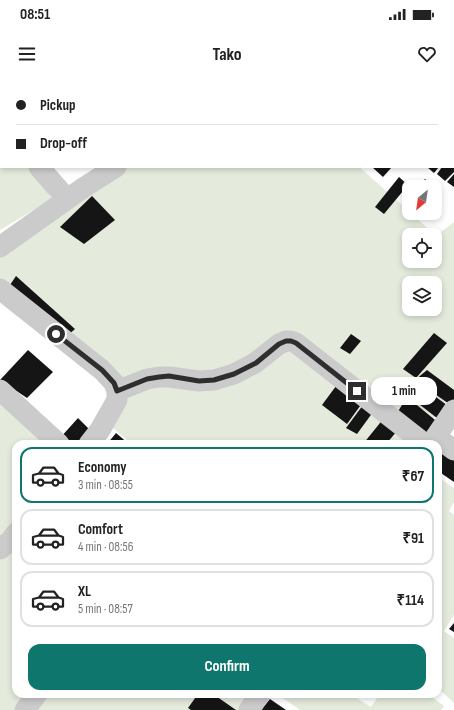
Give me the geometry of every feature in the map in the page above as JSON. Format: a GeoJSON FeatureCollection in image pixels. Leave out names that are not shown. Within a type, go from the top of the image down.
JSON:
{"type":"FeatureCollection","features":[{"type":"Feature","properties":{"kind":"street"},"geometry":{"type":"LineString","coordinates":[[40,168],[67,199]]}},
{"type":"Feature","properties":{"kind":"street"},"geometry":{"type":"LineString","coordinates":[[0,246],[114,168]]}},
{"type":"Feature","properties":{"kind":"street"},"geometry":{"type":"LineString","coordinates":[[0,289],[102,370],[114,383],[117,391],[116,400],[100,430],[92,440]]}},
{"type":"Feature","properties":{"kind":"street"},"geometry":{"type":"LineString","coordinates":[[117,391],[147,379],[159,377],[169,376],[199,381],[214,380],[234,374],[256,363],[279,344],[286,341],[291,341],[296,343],[428,440]]}},
{"type":"Feature","properties":{"kind":"street"},"geometry":{"type":"LineString","coordinates":[[0,390],[55,440]]}},
{"type":"Feature","properties":{"kind":"street"},"geometry":{"type":"LineString","coordinates":[[432,440],[454,410]]}},
{"type":"Feature","properties":{"kind":"street"},"geometry":{"type":"LineString","coordinates":[[442,446],[454,450]]}},
{"type":"Feature","properties":{"kind":"street"},"geometry":{"type":"LineString","coordinates":[[0,549],[12,538]]}},
{"type":"Feature","properties":{"kind":"street"},"geometry":{"type":"LineString","coordinates":[[25,710],[34,698]]}},
{"type":"Feature","properties":{"kind":"street"},"geometry":{"type":"LineString","coordinates":[[249,710],[257,698]]}},
{"type":"Feature","properties":{"kind":"green space"},"geometry":{"type":"Polygon","coordinates":[[[0,168],[32,168],[52,199],[0,230],[0,168]]]}},
{"type":"Feature","properties":{"kind":"green space"},"geometry":{"type":"Polygon","coordinates":[[[119,168],[360,168],[402,205],[402,220],[419,220],[427,228],[402,228],[402,268],[442,268],[442,231],[454,222],[454,391],[419,439],[420,440],[127,440],[107,423],[121,382],[0,289],[0,248],[119,168]]]}},
{"type":"Feature","properties":{"kind":"green space"},"geometry":{"type":"Polygon","coordinates":[[[0,393],[51,440],[12,440],[12,524],[0,537],[0,393]]]}},
{"type":"Feature","properties":{"kind":"green space"},"geometry":{"type":"Polygon","coordinates":[[[442,480],[454,488],[454,502],[449,511],[454,515],[454,615],[444,631],[454,638],[454,703],[442,692],[442,480]]]}},
{"type":"Feature","properties":{"kind":"green space"},"geometry":{"type":"Polygon","coordinates":[[[12,526],[12,698],[34,698],[26,710],[0,710],[0,539],[12,526]]]}},
{"type":"Feature","properties":{"kind":"green space"},"geometry":{"type":"Polygon","coordinates":[[[40,698],[251,698],[243,710],[31,710],[40,698]]]}},
{"type":"Feature","properties":{"kind":"green space"},"geometry":{"type":"Polygon","coordinates":[[[283,698],[356,698],[371,707],[377,698],[433,698],[444,706],[441,710],[300,710],[283,698]]]}},
{"type":"Feature","properties":{"kind":"building"},"geometry":{"type":"Polygon","coordinates":[[[373,168],[391,168],[383,177],[373,168]]]}},
{"type":"Feature","properties":{"kind":"building"},"geometry":{"type":"Polygon","coordinates":[[[428,168],[438,168],[434,173],[428,168]]]}},
{"type":"Feature","properties":{"kind":"building"},"geometry":{"type":"Polygon","coordinates":[[[441,168],[454,168],[454,172],[445,181],[437,174],[441,168]]]}},
{"type":"Feature","properties":{"kind":"building"},"geometry":{"type":"Polygon","coordinates":[[[454,174],[454,187],[447,182],[454,174]]]}},
{"type":"Feature","properties":{"kind":"building"},"geometry":{"type":"Polygon","coordinates":[[[399,177],[402,180],[402,192],[384,214],[375,207],[399,177]]]}},
{"type":"Feature","properties":{"kind":"building"},"geometry":{"type":"Polygon","coordinates":[[[92,196],[115,220],[84,244],[60,227],[92,196]]]}},
{"type":"Feature","properties":{"kind":"building"},"geometry":{"type":"Polygon","coordinates":[[[16,276],[75,329],[67,336],[8,288],[16,276]]]}},
{"type":"Feature","properties":{"kind":"building"},"geometry":{"type":"Polygon","coordinates":[[[434,333],[447,343],[416,378],[403,369],[434,333]]]}},
{"type":"Feature","properties":{"kind":"building"},"geometry":{"type":"Polygon","coordinates":[[[351,334],[361,341],[350,354],[340,348],[351,334]]]}},
{"type":"Feature","properties":{"kind":"building"},"geometry":{"type":"Polygon","coordinates":[[[28,350],[53,372],[27,398],[0,380],[28,350]]]}},
{"type":"Feature","properties":{"kind":"building"},"geometry":{"type":"Polygon","coordinates":[[[427,370],[454,390],[454,404],[452,406],[415,380],[427,370]]]}},
{"type":"Feature","properties":{"kind":"building"},"geometry":{"type":"Polygon","coordinates":[[[339,382],[363,402],[347,424],[322,405],[339,382]]]}},
{"type":"Feature","properties":{"kind":"building"},"geometry":{"type":"Polygon","coordinates":[[[418,384],[451,408],[442,422],[410,397],[418,384]]]}},
{"type":"Feature","properties":{"kind":"building"},"geometry":{"type":"Polygon","coordinates":[[[407,397],[440,424],[430,438],[397,413],[407,397]]]}},
{"type":"Feature","properties":{"kind":"building"},"geometry":{"type":"Polygon","coordinates":[[[363,405],[373,412],[357,434],[346,428],[363,405]]]}},
{"type":"Feature","properties":{"kind":"building"},"geometry":{"type":"Polygon","coordinates":[[[78,418],[90,430],[81,440],[63,440],[60,438],[78,418]]]}},
{"type":"Feature","properties":{"kind":"building"},"geometry":{"type":"Polygon","coordinates":[[[384,418],[398,430],[389,440],[366,440],[384,418]]]}},
{"type":"Feature","properties":{"kind":"building"},"geometry":{"type":"Polygon","coordinates":[[[116,433],[124,440],[110,440],[116,433]]]}},
{"type":"Feature","properties":{"kind":"building"},"geometry":{"type":"Polygon","coordinates":[[[442,452],[454,456],[454,482],[442,474],[442,452]]]}},
{"type":"Feature","properties":{"kind":"building"},"geometry":{"type":"Polygon","coordinates":[[[454,623],[454,632],[449,629],[454,623]]]}},
{"type":"Feature","properties":{"kind":"building"},"geometry":{"type":"Polygon","coordinates":[[[195,698],[219,698],[236,710],[191,710],[188,708],[195,698]]]}},
{"type":"Feature","properties":{"kind":"building"},"geometry":{"type":"Polygon","coordinates":[[[270,699],[286,710],[261,710],[270,699]]]}},
{"type":"Feature","properties":{"kind":"route"},"geometry":{"type":"LineString","coordinates":[[56,334],[102,370],[114,383],[117,391],[147,379],[159,377],[169,376],[199,381],[214,380],[234,374],[256,363],[279,344],[286,341],[296,343],[357,391]]}}]}
